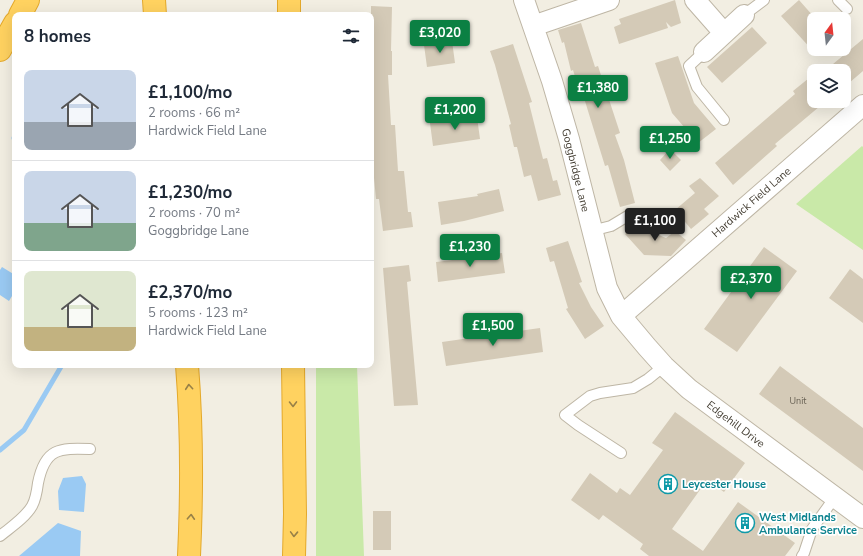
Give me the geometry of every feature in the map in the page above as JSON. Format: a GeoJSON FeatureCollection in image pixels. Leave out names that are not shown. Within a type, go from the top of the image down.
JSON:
{"type":"FeatureCollection","features":[{"type":"Feature","properties":{"kind":"highway"},"geometry":{"type":"LineString","coordinates":[[22,12],[28,0]]}},
{"type":"Feature","properties":{"kind":"highway"},"geometry":{"type":"LineString","coordinates":[[154,0],[155,12]]}},
{"type":"Feature","properties":{"kind":"highway"},"geometry":{"type":"LineString","coordinates":[[289,0],[289,12]]}},
{"type":"Feature","properties":{"kind":"highway"},"geometry":{"type":"LineString","coordinates":[[0,50],[12,28]]}},
{"type":"Feature","properties":{"kind":"highway"},"geometry":{"type":"LineString","coordinates":[[187,368],[190,397],[192,509],[189,556]]}},
{"type":"Feature","properties":{"kind":"highway"},"geometry":{"type":"LineString","coordinates":[[293,368],[295,514],[294,556]]}},
{"type":"Feature","properties":{"kind":"street","name":"Goggbridge Lane"},"geometry":{"type":"LineString","coordinates":[[524,0],[552,81],[569,138],[606,288],[621,316]]}},
{"type":"Feature","properties":{"kind":"street"},"geometry":{"type":"LineString","coordinates":[[533,26],[609,0]]}},
{"type":"Feature","properties":{"kind":"street"},"geometry":{"type":"LineString","coordinates":[[694,0],[724,33]]}},
{"type":"Feature","properties":{"kind":"street"},"geometry":{"type":"LineString","coordinates":[[704,52],[744,16]]}},
{"type":"Feature","properties":{"kind":"street","name":"Hardwick Field Lane"},"geometry":{"type":"LineString","coordinates":[[621,316],[859,116]]}},
{"type":"Feature","properties":{"kind":"street","name":"Edgehill Drive"},"geometry":{"type":"LineString","coordinates":[[621,316],[664,366],[689,389],[863,518]]}},
{"type":"Feature","properties":{"kind":"lane"},"geometry":{"type":"LineString","coordinates":[[744,16],[764,0]]}},
{"type":"Feature","properties":{"kind":"lane"},"geometry":{"type":"LineString","coordinates":[[838,0],[847,9]]}},
{"type":"Feature","properties":{"kind":"lane"},"geometry":{"type":"LineString","coordinates":[[704,52],[689,66],[698,87],[724,120]]}},
{"type":"Feature","properties":{"kind":"lane"},"geometry":{"type":"LineString","coordinates":[[591,231],[611,226],[631,214]]}},
{"type":"Feature","properties":{"kind":"lane"},"geometry":{"type":"LineString","coordinates":[[621,453],[565,415],[590,396],[633,388],[648,379],[664,366]]}},
{"type":"Feature","properties":{"kind":"lane"},"geometry":{"type":"LineString","coordinates":[[0,536],[23,517],[31,507],[35,499],[40,471],[45,461],[54,453],[62,449],[90,449]]}},
{"type":"Feature","properties":{"kind":"lane"},"geometry":{"type":"LineString","coordinates":[[802,556],[812,529],[835,497]]}},
{"type":"Feature","properties":{"kind":"green space"},"geometry":{"type":"Polygon","coordinates":[[[862,146],[863,147],[863,250],[796,204],[862,146]]]}},
{"type":"Feature","properties":{"kind":"green space"},"geometry":{"type":"Polygon","coordinates":[[[316,368],[357,368],[364,556],[316,556],[316,368]]]}},
{"type":"Feature","properties":{"kind":"water"},"geometry":{"type":"Polygon","coordinates":[[[2,267],[12,273],[12,296],[9,301],[0,295],[0,270],[2,267]]]}},
{"type":"Feature","properties":{"kind":"water"},"geometry":{"type":"Polygon","coordinates":[[[82,476],[86,484],[84,512],[59,510],[58,491],[63,478],[82,476]]]}},
{"type":"Feature","properties":{"kind":"water"},"geometry":{"type":"Polygon","coordinates":[[[58,523],[81,531],[80,556],[19,556],[58,523]]]}},
{"type":"Feature","properties":{"kind":"building"},"geometry":{"type":"Polygon","coordinates":[[[675,0],[681,23],[671,27],[666,22],[668,28],[619,44],[614,27],[621,24],[619,19],[675,0]]]}},
{"type":"Feature","properties":{"kind":"building"},"geometry":{"type":"Polygon","coordinates":[[[799,0],[810,12],[807,12],[807,44],[781,16],[799,0]]]}},
{"type":"Feature","properties":{"kind":"building"},"geometry":{"type":"Polygon","coordinates":[[[371,6],[392,7],[392,75],[388,75],[391,125],[395,125],[398,171],[404,171],[408,212],[411,212],[413,227],[383,231],[379,199],[376,199],[374,178],[374,12],[371,12],[371,6]]]}},
{"type":"Feature","properties":{"kind":"building"},"geometry":{"type":"Polygon","coordinates":[[[581,23],[595,67],[598,66],[620,133],[615,135],[624,160],[635,203],[620,207],[608,165],[605,166],[580,85],[578,86],[573,70],[571,71],[564,42],[562,43],[558,30],[581,23]]]}},
{"type":"Feature","properties":{"kind":"building"},"geometry":{"type":"Polygon","coordinates":[[[752,27],[767,43],[722,83],[707,67],[752,27]]]}},
{"type":"Feature","properties":{"kind":"building"},"geometry":{"type":"Polygon","coordinates":[[[863,39],[863,71],[851,81],[851,64],[833,64],[843,56],[851,56],[851,49],[863,39]]]}},
{"type":"Feature","properties":{"kind":"building"},"geometry":{"type":"Polygon","coordinates":[[[452,41],[455,63],[427,67],[424,45],[452,41]]]}},
{"type":"Feature","properties":{"kind":"building"},"geometry":{"type":"Polygon","coordinates":[[[513,44],[532,102],[529,103],[543,159],[547,158],[553,181],[557,180],[561,195],[538,201],[531,175],[524,177],[517,147],[514,147],[509,125],[511,124],[490,51],[513,44]]]}},
{"type":"Feature","properties":{"kind":"building"},"geometry":{"type":"Polygon","coordinates":[[[678,56],[694,103],[716,129],[698,143],[672,113],[655,63],[678,56]]]}},
{"type":"Feature","properties":{"kind":"building"},"geometry":{"type":"Polygon","coordinates":[[[807,80],[807,108],[818,108],[775,144],[777,146],[733,185],[715,163],[795,94],[793,91],[807,80]]]}},
{"type":"Feature","properties":{"kind":"building"},"geometry":{"type":"Polygon","coordinates":[[[477,117],[480,139],[433,146],[430,123],[477,117]]]}},
{"type":"Feature","properties":{"kind":"building"},"geometry":{"type":"Polygon","coordinates":[[[670,149],[681,160],[670,171],[660,160],[670,149]]]}},
{"type":"Feature","properties":{"kind":"building"},"geometry":{"type":"Polygon","coordinates":[[[700,178],[719,196],[704,209],[709,214],[691,229],[675,210],[695,193],[689,186],[700,178]]]}},
{"type":"Feature","properties":{"kind":"building"},"geometry":{"type":"Polygon","coordinates":[[[499,189],[504,211],[441,225],[438,202],[478,196],[477,194],[499,189]]]}},
{"type":"Feature","properties":{"kind":"building"},"geometry":{"type":"Polygon","coordinates":[[[645,224],[654,233],[666,238],[675,231],[686,240],[671,256],[644,255],[625,234],[635,226],[639,229],[645,224]]]}},
{"type":"Feature","properties":{"kind":"building"},"geometry":{"type":"Polygon","coordinates":[[[568,241],[582,282],[579,283],[591,307],[604,326],[585,339],[566,309],[568,308],[554,261],[550,262],[546,248],[568,241]]]}},
{"type":"Feature","properties":{"kind":"building"},"geometry":{"type":"Polygon","coordinates":[[[764,247],[797,271],[737,352],[704,329],[764,247]]]}},
{"type":"Feature","properties":{"kind":"building"},"geometry":{"type":"Polygon","coordinates":[[[502,253],[505,273],[438,282],[436,262],[502,253]]]}},
{"type":"Feature","properties":{"kind":"building"},"geometry":{"type":"Polygon","coordinates":[[[409,265],[411,281],[407,282],[418,405],[394,406],[383,268],[409,265]]]}},
{"type":"Feature","properties":{"kind":"building"},"geometry":{"type":"Polygon","coordinates":[[[850,269],[863,279],[863,323],[829,298],[850,269]]]}},
{"type":"Feature","properties":{"kind":"building"},"geometry":{"type":"Polygon","coordinates":[[[540,328],[543,352],[446,366],[442,342],[540,328]]]}},
{"type":"Feature","properties":{"kind":"building"},"geometry":{"type":"Polygon","coordinates":[[[780,366],[863,428],[863,471],[759,394],[780,366]]]}},
{"type":"Feature","properties":{"kind":"building","name":"Leycester House"},"geometry":{"type":"Polygon","coordinates":[[[675,412],[745,463],[724,492],[707,480],[672,529],[703,551],[738,502],[795,543],[785,556],[649,556],[640,549],[643,544],[603,515],[599,520],[571,500],[590,473],[617,493],[620,488],[630,495],[663,450],[652,443],[675,412]]]}},
{"type":"Feature","properties":{"kind":"building"},"geometry":{"type":"Polygon","coordinates":[[[373,511],[391,511],[391,550],[373,550],[373,511]]]}},
{"type":"Feature","properties":{"kind":"waterway"},"geometry":{"type":"LineString","coordinates":[[0,450],[24,430],[60,368]]}},
{"type":"Feature","properties":{"kind":"place","name":"Leycester House"},"geometry":{"type":"Point","coordinates":[668,484]}},
{"type":"Feature","properties":{"kind":"place","name":"West Midlands Ambulance Service"},"geometry":{"type":"Point","coordinates":[745,523]}}]}
